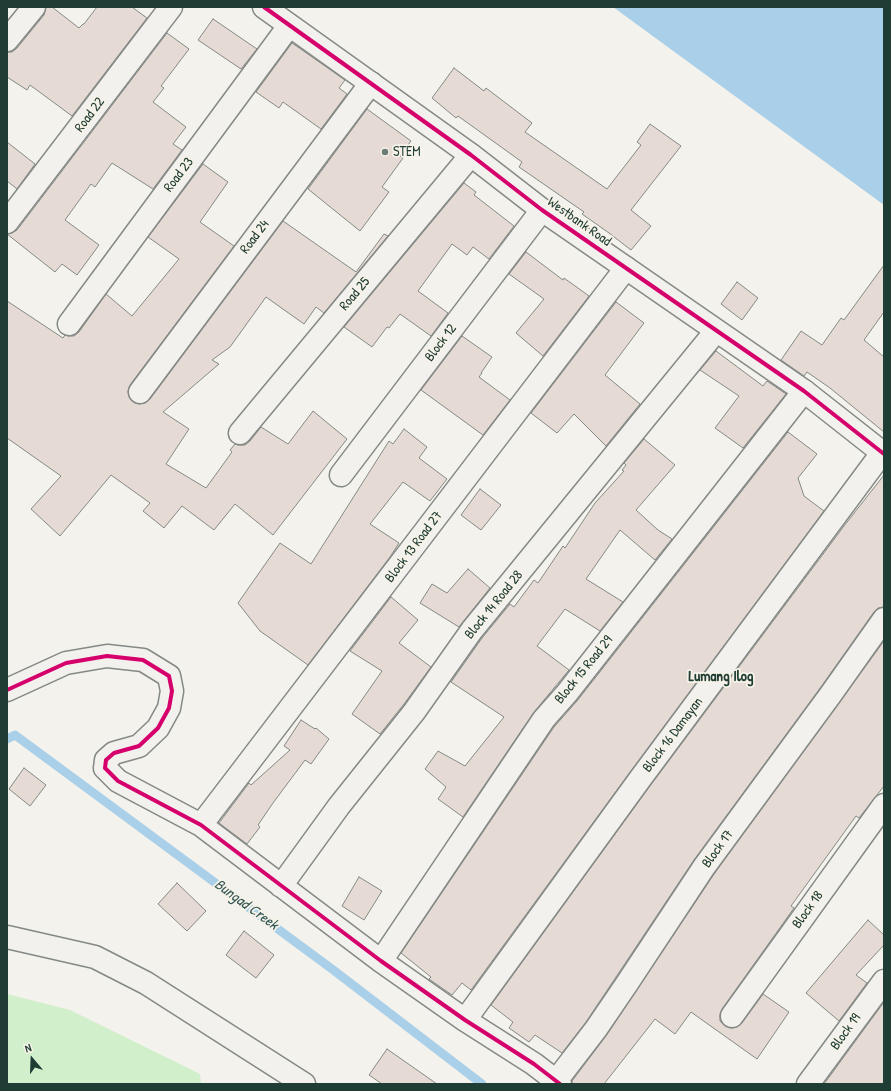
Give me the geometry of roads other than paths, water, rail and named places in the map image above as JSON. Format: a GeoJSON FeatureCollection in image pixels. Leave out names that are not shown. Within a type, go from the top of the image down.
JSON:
{"type":"FeatureCollection","features":[{"type":"Feature","properties":{"kind":"street"},"geometry":{"type":"LineString","coordinates":[[7,40],[34,7]]}},
{"type":"Feature","properties":{"kind":"street","name":"Road 22"},"geometry":{"type":"LineString","coordinates":[[7,222],[171,7]]}},
{"type":"Feature","properties":{"kind":"street","name":"Westbank Road"},"geometry":{"type":"LineString","coordinates":[[264,7],[470,155],[542,210],[804,391],[883,453]]}},
{"type":"Feature","properties":{"kind":"street","name":"Road 23"},"geometry":{"type":"LineString","coordinates":[[69,324],[289,26]]}},
{"type":"Feature","properties":{"kind":"street","name":"Road 24"},"geometry":{"type":"LineString","coordinates":[[140,392],[371,83]]}},
{"type":"Feature","properties":{"kind":"street","name":"Road 25"},"geometry":{"type":"LineString","coordinates":[[240,433],[470,155]]}},
{"type":"Feature","properties":{"kind":"street","name":"Block 12"},"geometry":{"type":"LineString","coordinates":[[341,475],[542,210]]}},
{"type":"Feature","properties":{"kind":"street","name":"Block 13 Road 27"},"geometry":{"type":"LineString","coordinates":[[201,825],[626,268]]}},
{"type":"Feature","properties":{"kind":"street","name":"Block 14 Road 28"},"geometry":{"type":"LineString","coordinates":[[280,886],[338,806],[414,712],[472,630],[716,331]]}},
{"type":"Feature","properties":{"kind":"street","name":"Block 15 Road 29"},"geometry":{"type":"LineString","coordinates":[[381,961],[544,719],[577,680],[804,391]]}},
{"type":"Feature","properties":{"kind":"street","name":"Block 16 Damayan"},"geometry":{"type":"LineString","coordinates":[[465,1020],[640,779],[883,453]]}},
{"type":"Feature","properties":{"kind":"street","name":"Block 17"},"geometry":{"type":"LineString","coordinates":[[558,1083],[626,985],[704,867],[884,619]]}},
{"type":"Feature","properties":{"kind":"street"},"geometry":{"type":"LineString","coordinates":[[7,690],[66,663],[107,656],[142,660],[169,676],[172,691],[169,708],[158,728],[139,746],[114,753],[106,760],[105,768],[118,781],[201,825],[381,961],[465,1020],[534,1064],[558,1083]]}},
{"type":"Feature","properties":{"kind":"street","name":"Block 18"},"geometry":{"type":"LineString","coordinates":[[732,1016],[884,805]]}},
{"type":"Feature","properties":{"kind":"street"},"geometry":{"type":"LineString","coordinates":[[7,937],[95,957],[140,979],[304,1084]]}},
{"type":"Feature","properties":{"kind":"street","name":"Block 19"},"geometry":{"type":"LineString","coordinates":[[808,1084],[884,981]]}},
{"type":"Feature","properties":{"kind":"water"},"geometry":{"type":"Polygon","coordinates":[[[613,7],[884,7],[884,205],[613,7]]]}},
{"type":"Feature","properties":{"kind":"waterway","name":"Bungad Creek"},"geometry":{"type":"LineString","coordinates":[[7,739],[15,735],[332,969],[482,1084]]}},
{"type":"Feature","properties":{"kind":"place","name":"STEM"},"geometry":{"type":"Point","coordinates":[385,152]}},
{"type":"Feature","properties":{"kind":"district","name":"Lumang Ilog"},"geometry":{"type":"Point","coordinates":[721,677]}}]}
